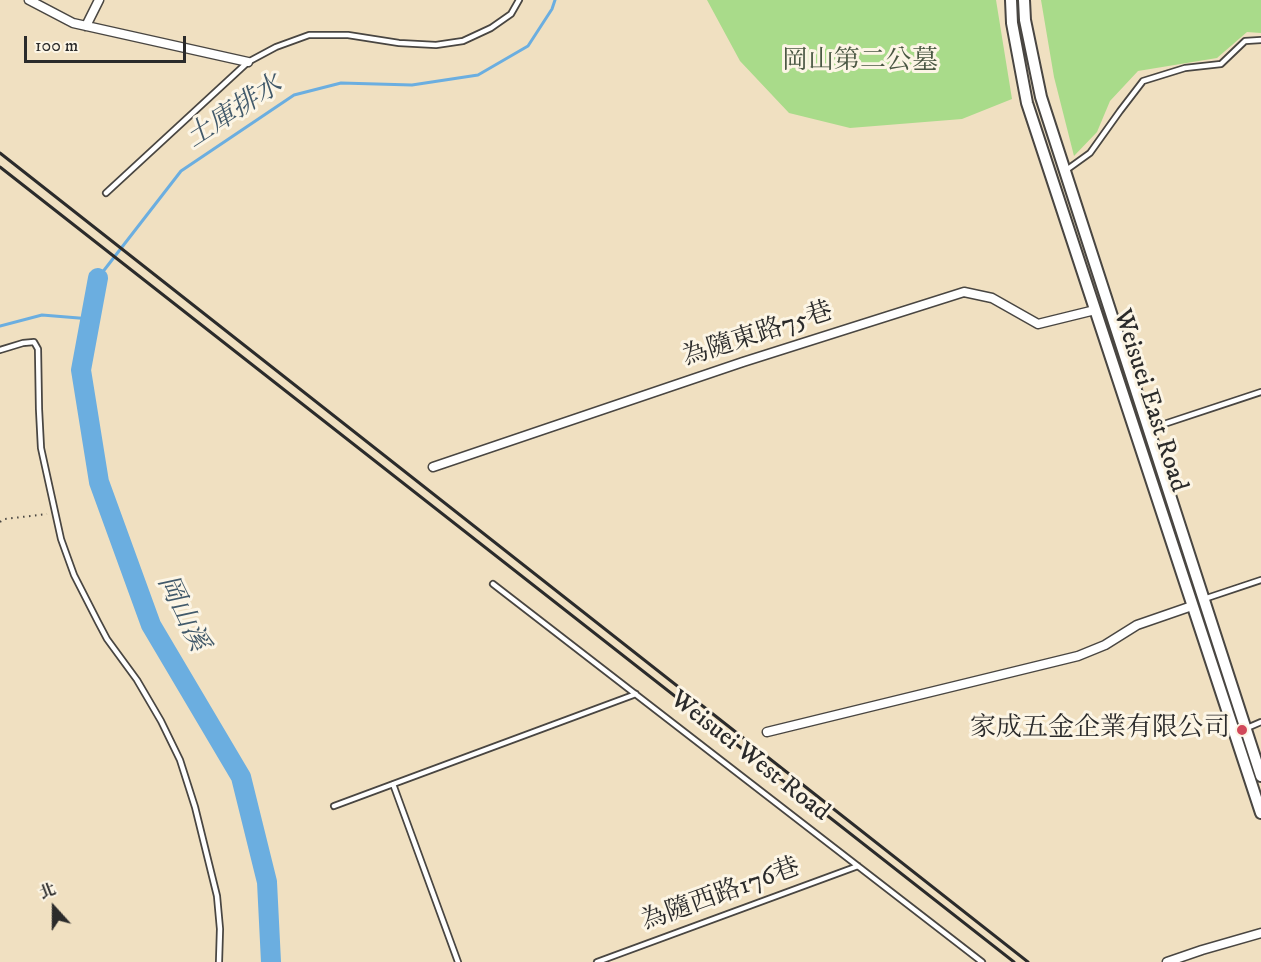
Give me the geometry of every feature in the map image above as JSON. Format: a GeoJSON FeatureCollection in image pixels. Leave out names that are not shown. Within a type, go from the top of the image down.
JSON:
{"type":"FeatureCollection","features":[{"type":"Feature","properties":{"kind":"street"},"geometry":{"type":"LineString","coordinates":[[29,0],[73,23],[248,62]]}},
{"type":"Feature","properties":{"kind":"street"},"geometry":{"type":"LineString","coordinates":[[86,26],[99,0]]}},
{"type":"Feature","properties":{"kind":"street","name":"Weisuei East Road"},"geometry":{"type":"LineString","coordinates":[[1011,0],[1012,23],[1027,103],[1261,813]]}},
{"type":"Feature","properties":{"kind":"street","name":"Weisuei East Road"},"geometry":{"type":"LineString","coordinates":[[1024,0],[1025,20],[1041,97],[1246,728],[1258,754],[1261,776]]}},
{"type":"Feature","properties":{"kind":"street","name":"為隨東路75巷"},"geometry":{"type":"LineString","coordinates":[[433,467],[743,362],[964,292],[992,298],[1038,324],[1095,310]]}},
{"type":"Feature","properties":{"kind":"street"},"geometry":{"type":"LineString","coordinates":[[767,732],[1078,656],[1105,645],[1137,625],[1192,606]]}},
{"type":"Feature","properties":{"kind":"street"},"geometry":{"type":"LineString","coordinates":[[1167,962],[1261,933]]}},
{"type":"Feature","properties":{"kind":"lane"},"geometry":{"type":"LineString","coordinates":[[106,194],[248,62],[276,47],[309,35],[348,34],[399,43],[436,45],[463,40],[491,28],[511,14],[519,0]]}},
{"type":"Feature","properties":{"kind":"lane"},"geometry":{"type":"LineString","coordinates":[[1065,171],[1090,153],[1143,81],[1185,68],[1221,64],[1245,40],[1261,40]]}},
{"type":"Feature","properties":{"kind":"lane"},"geometry":{"type":"LineString","coordinates":[[0,350],[34,342],[38,349],[41,448],[61,539],[74,575],[107,639],[137,680],[180,760],[195,807],[217,896],[219,962]]}},
{"type":"Feature","properties":{"kind":"lane"},"geometry":{"type":"LineString","coordinates":[[1149,429],[1261,392]]}},
{"type":"Feature","properties":{"kind":"lane"},"geometry":{"type":"LineString","coordinates":[[1204,599],[1261,580]]}},
{"type":"Feature","properties":{"kind":"lane","name":"Weisuei West Road"},"geometry":{"type":"LineString","coordinates":[[493,584],[982,962]]}},
{"type":"Feature","properties":{"kind":"lane"},"geometry":{"type":"LineString","coordinates":[[334,806],[636,694]]}},
{"type":"Feature","properties":{"kind":"lane"},"geometry":{"type":"LineString","coordinates":[[1246,728],[1261,722]]}},
{"type":"Feature","properties":{"kind":"lane"},"geometry":{"type":"LineString","coordinates":[[393,784],[458,962]]}},
{"type":"Feature","properties":{"kind":"lane","name":"為隨西路176巷"},"geometry":{"type":"LineString","coordinates":[[597,962],[858,866]]}},
{"type":"Feature","properties":{"kind":"path"},"geometry":{"type":"LineString","coordinates":[[0,522],[56,513]]}},
{"type":"Feature","properties":{"kind":"green space","name":"岡山第二公墓"},"geometry":{"type":"Polygon","coordinates":[[[707,0],[996,0],[1012,99],[962,119],[850,128],[789,113],[740,61],[707,0]]]}},
{"type":"Feature","properties":{"kind":"green space"},"geometry":{"type":"Polygon","coordinates":[[[1041,0],[1261,0],[1261,33],[1247,32],[1217,58],[1138,71],[1110,101],[1097,132],[1074,156],[1054,77],[1041,0]]]}},
{"type":"Feature","properties":{"kind":"waterway","name":"土庫排水"},"geometry":{"type":"LineString","coordinates":[[98,278],[181,171],[294,95],[341,83],[412,85],[478,75],[528,46],[552,9],[555,0]]}},
{"type":"Feature","properties":{"kind":"waterway","name":"岡山溪"},"geometry":{"type":"LineString","coordinates":[[98,278],[81,370],[99,482],[151,625],[241,777],[267,882],[271,962]]}},
{"type":"Feature","properties":{"kind":"waterway"},"geometry":{"type":"LineString","coordinates":[[0,326],[42,315],[91,319]]}},
{"type":"Feature","properties":{"kind":"railway"},"geometry":{"type":"LineString","coordinates":[[0,153],[1028,962]]}},
{"type":"Feature","properties":{"kind":"railway"},"geometry":{"type":"LineString","coordinates":[[0,167],[1014,962]]}},
{"type":"Feature","properties":{"kind":"place","name":"家成五金企業有限公司"},"geometry":{"type":"Point","coordinates":[1242,730]}}]}
